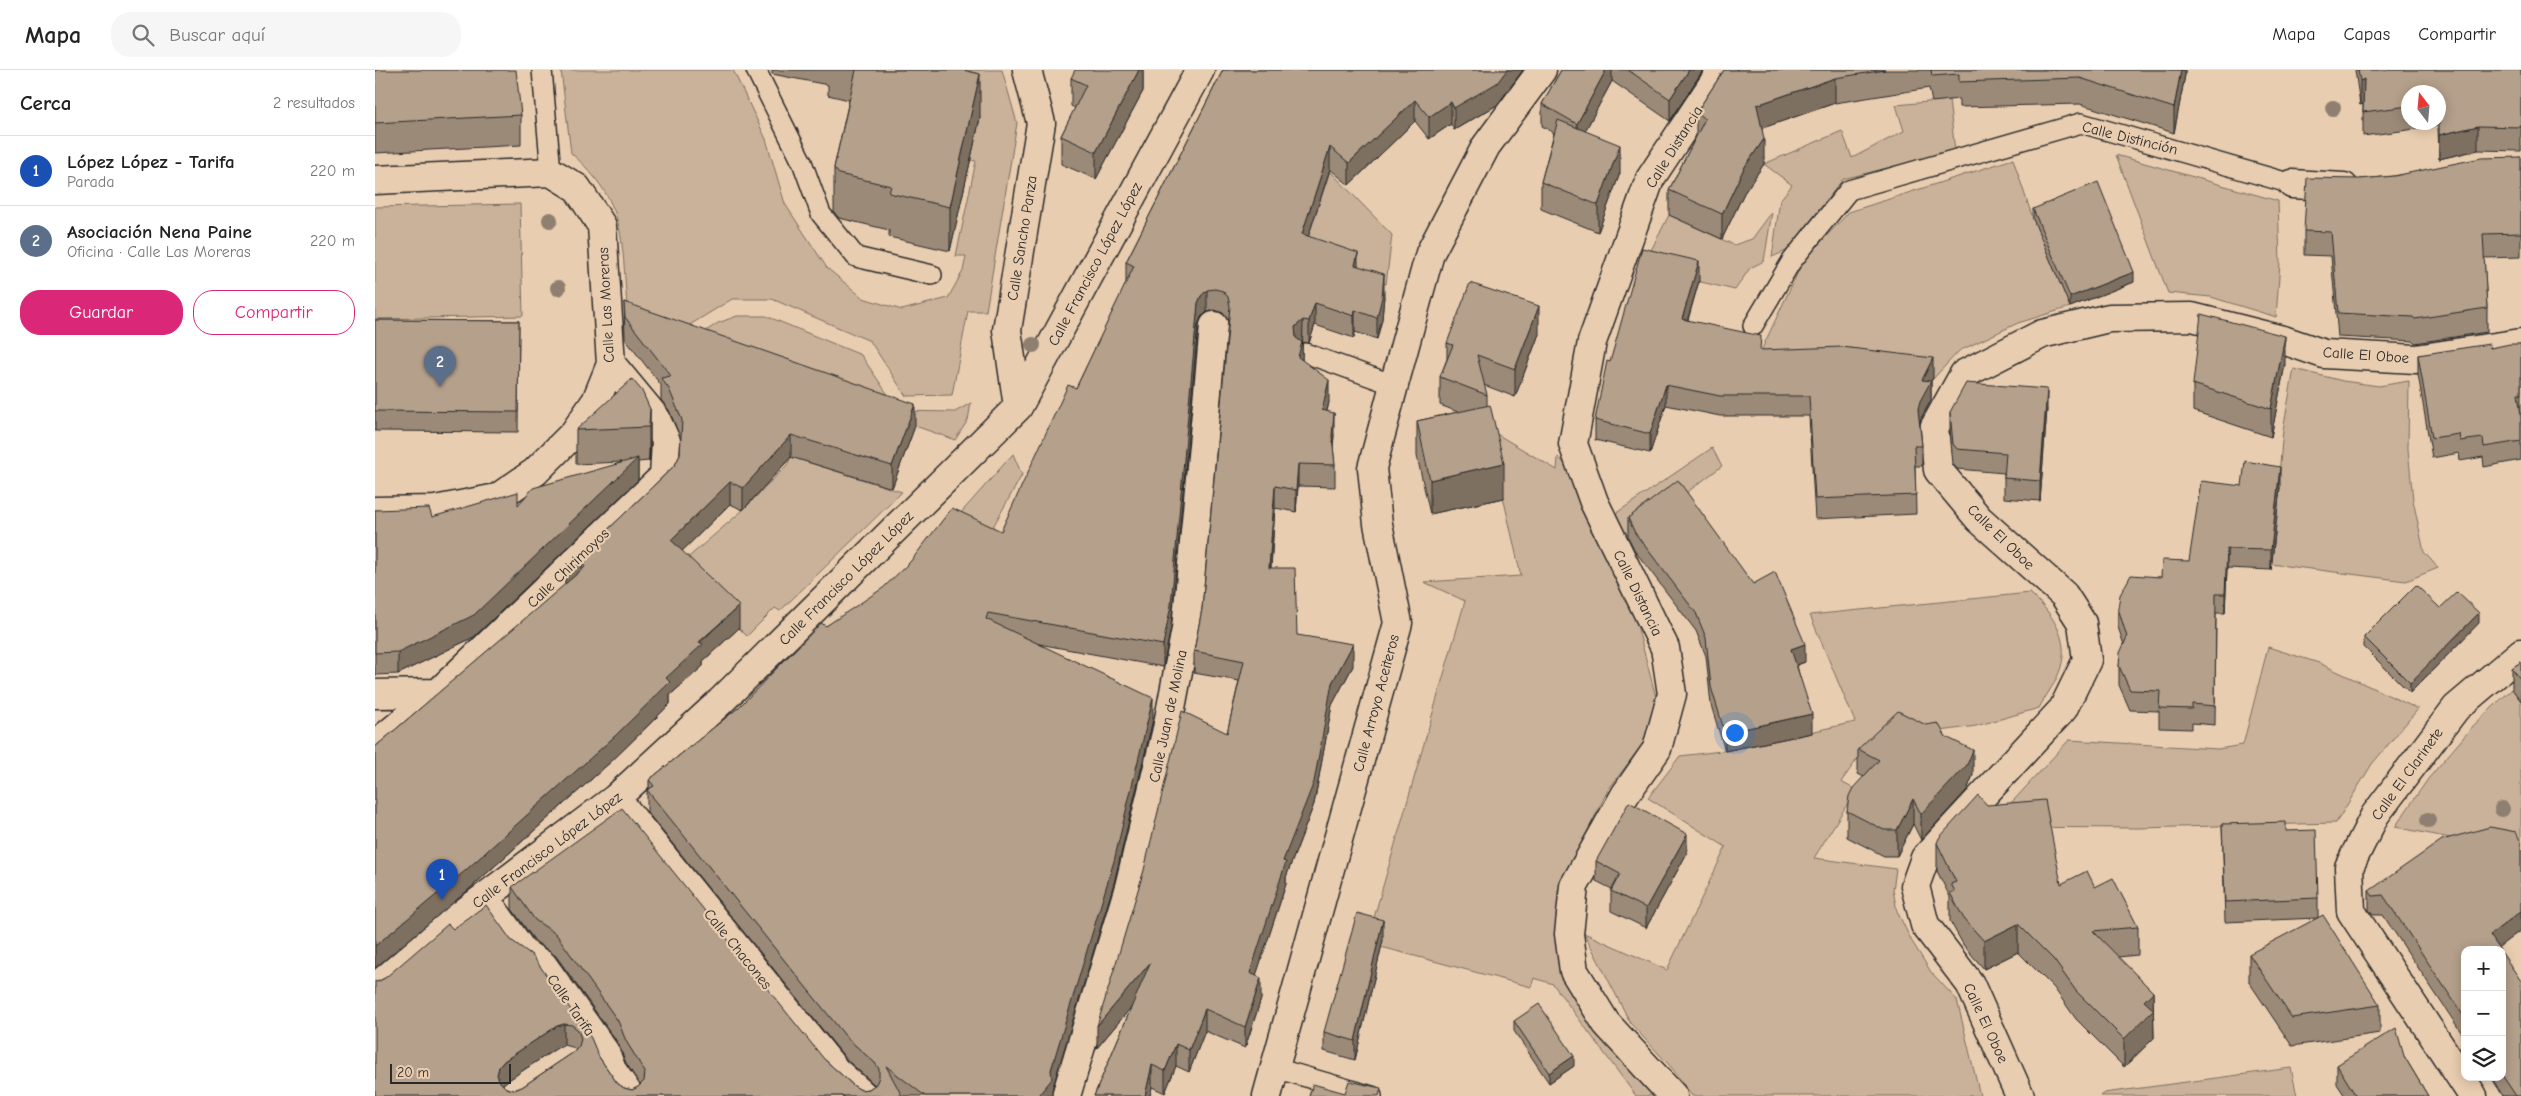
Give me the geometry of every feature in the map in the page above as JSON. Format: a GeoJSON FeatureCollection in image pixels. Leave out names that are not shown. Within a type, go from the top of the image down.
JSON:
{"type":"FeatureCollection","features":[{"type":"Feature","properties":{"kind":"street","name":"Calle Sancho Panza"},"geometry":{"type":"LineString","coordinates":[[1018,407],[1007,330],[1041,123],[1027,70]]}},
{"type":"Feature","properties":{"kind":"street","name":"Calle Francisco López López"},"geometry":{"type":"LineString","coordinates":[[375,988],[457,918],[616,798],[720,702],[1018,407],[1200,70]]}},
{"type":"Feature","properties":{"kind":"street","name":"Calle Arroyo Aceiteros"},"geometry":{"type":"LineString","coordinates":[[1267,1096],[1398,623],[1378,524],[1372,468],[1430,253],[1486,146],[1542,70]]}},
{"type":"Feature","properties":{"kind":"street","name":"Calle Distancia"},"geometry":{"type":"LineString","coordinates":[[1673,1096],[1606,1023],[1574,971],[1569,934],[1574,886],[1625,795],[1657,749],[1672,694],[1665,648],[1594,502],[1573,444],[1591,342],[1650,179],[1722,70]]}},
{"type":"Feature","properties":{"kind":"street"},"geometry":{"type":"LineString","coordinates":[[375,180],[551,172]]}},
{"type":"Feature","properties":{"kind":"street","name":"Calle Las Moreras"},"geometry":{"type":"LineString","coordinates":[[375,511],[435,510],[497,498],[535,472],[574,433],[596,401],[611,364],[602,226],[577,188],[551,172]]}},
{"type":"Feature","properties":{"kind":"street","name":"Calle Distinción"},"geometry":{"type":"LineString","coordinates":[[2293,184],[2324,188],[2372,186]]}},
{"type":"Feature","properties":{"kind":"street","name":"Calle El Oboe"},"geometry":{"type":"LineString","coordinates":[[2020,1096],[1970,984],[1925,925],[1915,886],[1925,858],[2063,710],[2087,660],[2082,623],[2064,595],[1979,519],[1938,470],[1934,428],[1964,374],[2042,334],[2109,318],[2192,317],[2283,340],[2324,354],[2416,359],[2521,343]]}},
{"type":"Feature","properties":{"kind":"street","name":"Calle Juan de Molina"},"geometry":{"type":"LineString","coordinates":[[1066,1096],[1129,887],[1171,711],[1186,629],[1214,326]]}},
{"type":"Feature","properties":{"kind":"street","name":"Calle Chirimoyos"},"geometry":{"type":"LineString","coordinates":[[375,745],[438,693],[664,476],[666,441],[655,417],[611,364]]}},
{"type":"Feature","properties":{"kind":"street","name":"Calle El Clarinete"},"geometry":{"type":"LineString","coordinates":[[2473,1096],[2351,911],[2349,867],[2375,815],[2456,708],[2521,653]]}},
{"type":"Feature","properties":{"kind":"street"},"geometry":{"type":"LineString","coordinates":[[375,694],[438,693]]}},
{"type":"Feature","properties":{"kind":"street","name":"Calle Chacones"},"geometry":{"type":"LineString","coordinates":[[616,798],[836,1071],[864,1096]]}},
{"type":"Feature","properties":{"kind":"street","name":"Calle Tarifa"},"geometry":{"type":"LineString","coordinates":[[485,898],[524,953],[543,965],[605,1052],[612,1070],[630,1096]]}},
{"type":"Feature","properties":{"kind":"lane"},"geometry":{"type":"LineString","coordinates":[[542,70],[551,172]]}},
{"type":"Feature","properties":{"kind":"lane"},"geometry":{"type":"LineString","coordinates":[[756,70],[802,162],[821,214],[856,257],[932,275]]}},
{"type":"Feature","properties":{"kind":"lane","name":"Calle Distinción"},"geometry":{"type":"LineString","coordinates":[[1753,326],[1791,262],[1849,190],[2081,123],[2293,184]]}},
{"type":"Feature","properties":{"kind":"lane"},"geometry":{"type":"LineString","coordinates":[[1305,353],[1394,386]]}},
{"type":"Feature","properties":{"kind":"lane"},"geometry":{"type":"LineString","coordinates":[[1275,1068],[1372,1096]]}},
{"type":"Feature","properties":{"kind":"shaded area"},"geometry":{"type":"Polygon","coordinates":[[[561,70],[733,70],[766,139],[785,204],[827,268],[863,298],[902,310],[948,298],[963,271],[966,256],[956,256],[976,161],[970,160],[980,118],[896,70],[1002,70],[1017,123],[986,311],[968,311],[952,395],[906,396],[870,341],[772,299],[732,299],[688,326],[627,305],[624,260],[618,222],[603,188],[571,153],[561,70]]]}},
{"type":"Feature","properties":{"kind":"shaded area"},"geometry":{"type":"Polygon","coordinates":[[[1949,100],[1955,151],[1843,179],[1788,250],[1772,257],[1780,200],[1792,185],[1764,164],[1842,131],[1852,158],[1904,131],[1896,105],[1949,100]]]}},
{"type":"Feature","properties":{"kind":"shaded area"},"geometry":{"type":"Polygon","coordinates":[[[2116,155],[2278,201],[2280,262],[2276,317],[2211,297],[2168,293],[2116,155]]]}},
{"type":"Feature","properties":{"kind":"shaded area"},"geometry":{"type":"Polygon","coordinates":[[[2013,159],[2033,219],[2070,307],[2018,323],[1959,351],[1932,380],[1761,351],[1803,261],[1849,212],[2013,159]]]}},
{"type":"Feature","properties":{"kind":"shaded area"},"geometry":{"type":"Polygon","coordinates":[[[1330,171],[1392,235],[1386,284],[1302,256],[1330,171]]]}},
{"type":"Feature","properties":{"kind":"shaded area"},"geometry":{"type":"Polygon","coordinates":[[[520,204],[523,316],[375,319],[375,207],[520,204]]]}},
{"type":"Feature","properties":{"kind":"shaded area"},"geometry":{"type":"Polygon","coordinates":[[[1772,212],[1764,261],[1750,268],[1735,290],[1642,268],[1669,215],[1734,245],[1752,239],[1772,212]]]}},
{"type":"Feature","properties":{"kind":"shaded area"},"geometry":{"type":"Polygon","coordinates":[[[737,316],[766,316],[861,355],[899,411],[955,412],[971,403],[968,420],[955,440],[685,345],[718,323],[737,316]]]}},
{"type":"Feature","properties":{"kind":"shaded area"},"geometry":{"type":"Polygon","coordinates":[[[2294,369],[2343,381],[2379,386],[2409,381],[2408,449],[2413,500],[2424,552],[2438,568],[2406,581],[2271,564],[2283,430],[2294,369]]]}},
{"type":"Feature","properties":{"kind":"shaded area"},"geometry":{"type":"Polygon","coordinates":[[[1495,433],[1557,470],[1558,457],[1569,468],[1580,505],[1626,584],[1656,697],[1644,742],[1608,790],[1558,890],[1556,933],[1656,1096],[1636,1096],[1553,984],[1534,978],[1531,987],[1355,940],[1371,928],[1465,601],[1424,582],[1521,576],[1490,439],[1495,433]]]}},
{"type":"Feature","properties":{"kind":"shaded area"},"geometry":{"type":"Polygon","coordinates":[[[1712,448],[1722,466],[1625,539],[1612,516],[1712,448]]]}},
{"type":"Feature","properties":{"kind":"shaded area"},"geometry":{"type":"Polygon","coordinates":[[[1013,454],[1022,475],[990,532],[959,515],[1013,454]]]}},
{"type":"Feature","properties":{"kind":"shaded area"},"geometry":{"type":"Polygon","coordinates":[[[791,457],[902,492],[780,611],[775,608],[747,636],[676,568],[743,510],[787,465],[791,457]]]}},
{"type":"Feature","properties":{"kind":"shaded area"},"geometry":{"type":"Polygon","coordinates":[[[2030,593],[2051,616],[2063,645],[2061,667],[2039,708],[1976,726],[1870,741],[1841,782],[1856,790],[1814,858],[1896,869],[1893,890],[1897,911],[1911,940],[1931,972],[1957,1000],[1980,1096],[1692,1096],[1672,1068],[1631,1024],[1584,933],[1667,970],[1726,847],[1648,798],[1680,756],[1730,750],[1855,722],[1810,615],[2030,593]]]}},
{"type":"Feature","properties":{"kind":"shaded area"},"geometry":{"type":"Polygon","coordinates":[[[2268,647],[2319,663],[2418,709],[2372,764],[2336,823],[2138,828],[1982,827],[2014,800],[2069,740],[2218,749],[2243,745],[2268,647]]]}},
{"type":"Feature","properties":{"kind":"shaded area"},"geometry":{"type":"Polygon","coordinates":[[[2512,689],[2521,701],[2521,852],[2395,827],[2428,779],[2474,725],[2512,689]]]}},
{"type":"Feature","properties":{"kind":"shaded area"},"geometry":{"type":"Polygon","coordinates":[[[2291,1068],[2297,1096],[2100,1096],[2104,1093],[2291,1068]]]}},
{"type":"Feature","properties":{"kind":"building"},"geometry":{"type":"Polygon","coordinates":[[[375,70],[516,70],[521,115],[375,123],[375,70]]]}},
{"type":"Feature","properties":{"kind":"building"},"geometry":{"type":"Polygon","coordinates":[[[856,70],[963,70],[980,74],[950,207],[889,193],[891,186],[839,174],[834,168],[856,70]]]}},
{"type":"Feature","properties":{"kind":"building"},"geometry":{"type":"Polygon","coordinates":[[[1075,70],[1139,70],[1096,152],[1061,136],[1086,85],[1071,78],[1075,70]]]}},
{"type":"Feature","properties":{"kind":"building"},"geometry":{"type":"Polygon","coordinates":[[[1223,70],[1507,70],[1497,83],[1454,108],[1451,102],[1429,117],[1415,100],[1349,163],[1330,147],[1302,234],[1358,253],[1355,265],[1384,274],[1382,297],[1377,318],[1355,310],[1354,316],[1315,303],[1309,321],[1303,320],[1295,327],[1296,338],[1302,342],[1298,357],[1329,380],[1322,410],[1334,413],[1332,436],[1335,465],[1298,464],[1296,490],[1275,486],[1269,568],[1295,568],[1297,635],[1353,644],[1332,683],[1314,782],[1283,861],[1286,862],[1250,973],[1261,978],[1245,1027],[1205,1009],[1189,1050],[1176,1044],[1165,1071],[1152,1065],[1145,1096],[1094,1096],[1150,963],[1097,1026],[1144,870],[1182,711],[1227,733],[1244,661],[1194,651],[1202,609],[1230,306],[1228,297],[1223,291],[1215,289],[1207,290],[1201,296],[1198,303],[1171,605],[1163,645],[988,613],[986,619],[1153,698],[1114,861],[1051,1070],[1052,1079],[1038,1096],[925,1096],[886,1066],[902,1096],[375,1096],[375,981],[377,982],[385,978],[448,924],[453,929],[486,905],[511,940],[532,955],[591,1038],[599,1057],[617,1083],[624,1088],[632,1090],[644,1081],[645,1072],[626,1041],[618,1021],[556,934],[535,920],[512,887],[622,808],[824,1059],[861,1090],[869,1089],[876,1084],[879,1077],[879,1069],[875,1063],[847,1038],[647,790],[654,786],[649,780],[739,707],[821,623],[826,626],[883,588],[910,562],[952,508],[1001,531],[1068,385],[1076,388],[1134,266],[1126,262],[1223,70]],[[564,1024],[557,1026],[504,1061],[499,1067],[497,1075],[500,1082],[506,1088],[514,1090],[522,1087],[574,1052],[579,1046],[581,1039],[578,1030],[572,1025],[564,1024]]]}},
{"type":"Feature","properties":{"kind":"building"},"geometry":{"type":"Polygon","coordinates":[[[1561,70],[1606,70],[1577,124],[1542,104],[1561,70]]]}},
{"type":"Feature","properties":{"kind":"building"},"geometry":{"type":"Polygon","coordinates":[[[1628,70],[1689,70],[1670,99],[1628,70]]]}},
{"type":"Feature","properties":{"kind":"building"},"geometry":{"type":"Polygon","coordinates":[[[1724,70],[1885,70],[1835,78],[1757,105],[1764,139],[1744,168],[1722,214],[1669,190],[1705,119],[1696,113],[1724,70]]]}},
{"type":"Feature","properties":{"kind":"building"},"geometry":{"type":"Polygon","coordinates":[[[1931,70],[2181,70],[2174,108],[2080,78],[1959,82],[1959,74],[1932,76],[1931,70]]]}},
{"type":"Feature","properties":{"kind":"building"},"geometry":{"type":"Polygon","coordinates":[[[2358,70],[2521,70],[2521,127],[2478,126],[2439,135],[2439,130],[2446,130],[2446,85],[2401,85],[2401,107],[2363,112],[2364,79],[2360,81],[2358,70]]]}},
{"type":"Feature","properties":{"kind":"building"},"geometry":{"type":"Polygon","coordinates":[[[1558,120],[1620,145],[1598,205],[1541,182],[1558,120]]]}},
{"type":"Feature","properties":{"kind":"building"},"geometry":{"type":"Polygon","coordinates":[[[2521,157],[2521,233],[2483,234],[2487,308],[2415,319],[2413,317],[2338,313],[2331,232],[2304,231],[2307,178],[2360,179],[2394,176],[2481,158],[2521,157]]]}},
{"type":"Feature","properties":{"kind":"building"},"geometry":{"type":"Polygon","coordinates":[[[2098,182],[2134,272],[2070,297],[2033,209],[2098,182]]]}},
{"type":"Feature","properties":{"kind":"building"},"geometry":{"type":"Polygon","coordinates":[[[1642,248],[1699,261],[1682,319],[1761,336],[1760,350],[1842,347],[1933,358],[1922,380],[1931,381],[1920,401],[1918,409],[1922,446],[1914,446],[1916,495],[1815,499],[1809,396],[1720,396],[1666,385],[1650,434],[1595,420],[1607,361],[1610,362],[1642,248]]]}},
{"type":"Feature","properties":{"kind":"building"},"geometry":{"type":"Polygon","coordinates":[[[1470,283],[1539,306],[1515,369],[1477,355],[1487,395],[1440,377],[1453,345],[1447,343],[1470,283]]]}},
{"type":"Feature","properties":{"kind":"building"},"geometry":{"type":"Polygon","coordinates":[[[624,302],[915,404],[892,466],[791,435],[743,488],[730,482],[671,540],[739,606],[699,642],[703,644],[666,678],[670,682],[615,736],[466,870],[375,946],[375,747],[585,567],[582,563],[565,571],[675,465],[680,455],[682,420],[669,389],[661,378],[671,376],[625,317],[624,302]]]}},
{"type":"Feature","properties":{"kind":"building"},"geometry":{"type":"Polygon","coordinates":[[[2201,314],[2285,336],[2271,409],[2193,384],[2201,314]]]}},
{"type":"Feature","properties":{"kind":"building"},"geometry":{"type":"Polygon","coordinates":[[[375,320],[519,321],[518,412],[375,411],[375,320]]]}},
{"type":"Feature","properties":{"kind":"building"},"geometry":{"type":"Polygon","coordinates":[[[2489,344],[2490,348],[2521,344],[2521,394],[2518,394],[2521,415],[2521,441],[2484,447],[2483,438],[2460,441],[2459,434],[2432,438],[2418,355],[2489,344]]]}},
{"type":"Feature","properties":{"kind":"building"},"geometry":{"type":"Polygon","coordinates":[[[632,379],[642,391],[650,409],[649,427],[576,430],[632,379]]]}},
{"type":"Feature","properties":{"kind":"building"},"geometry":{"type":"Polygon","coordinates":[[[1966,383],[2047,389],[2040,481],[2004,478],[2006,453],[1957,449],[1953,444],[1950,412],[1966,383]]]}},
{"type":"Feature","properties":{"kind":"building"},"geometry":{"type":"Polygon","coordinates":[[[1490,405],[1504,463],[1430,480],[1417,421],[1490,405]]]}},
{"type":"Feature","properties":{"kind":"building"},"geometry":{"type":"Polygon","coordinates":[[[638,458],[474,615],[398,652],[375,653],[375,510],[429,508],[432,517],[518,492],[518,505],[533,488],[638,458]]]}},
{"type":"Feature","properties":{"kind":"building"},"geometry":{"type":"Polygon","coordinates":[[[2245,461],[2280,467],[2271,550],[2227,549],[2225,594],[2216,594],[2215,706],[2192,704],[2192,709],[2159,708],[2160,691],[2130,690],[2119,666],[2120,653],[2127,637],[2118,608],[2120,595],[2131,575],[2161,577],[2162,560],[2189,561],[2201,481],[2242,486],[2245,461]]]}},
{"type":"Feature","properties":{"kind":"building"},"geometry":{"type":"Polygon","coordinates":[[[1678,480],[1753,584],[1775,572],[1805,644],[1791,649],[1812,714],[1725,733],[1711,687],[1706,638],[1696,613],[1635,533],[1628,518],[1678,480]]]}},
{"type":"Feature","properties":{"kind":"building"},"geometry":{"type":"Polygon","coordinates":[[[2416,585],[2440,608],[2457,592],[2479,613],[2410,683],[2364,637],[2416,585]]]}},
{"type":"Feature","properties":{"kind":"building"},"geometry":{"type":"Polygon","coordinates":[[[2521,662],[2521,680],[2512,668],[2521,662]]]}},
{"type":"Feature","properties":{"kind":"building"},"geometry":{"type":"Polygon","coordinates":[[[1898,711],[1926,725],[1938,723],[1946,737],[1973,750],[1967,765],[1921,814],[1913,799],[1897,830],[1884,830],[1847,811],[1849,796],[1853,788],[1879,760],[1858,749],[1898,711]]]}},
{"type":"Feature","properties":{"kind":"building"},"geometry":{"type":"Polygon","coordinates":[[[1978,795],[1987,805],[2045,800],[2061,884],[2087,871],[2095,887],[2113,878],[2138,927],[2093,931],[2153,992],[2144,1001],[2154,1010],[2124,1039],[2076,991],[2054,960],[2018,924],[1984,941],[1964,919],[1950,893],[1955,891],[1951,884],[1956,882],[1937,843],[1939,838],[1978,795]]]}},
{"type":"Feature","properties":{"kind":"building"},"geometry":{"type":"Polygon","coordinates":[[[1629,802],[1687,834],[1646,908],[1611,891],[1620,874],[1596,861],[1629,802]]]}},
{"type":"Feature","properties":{"kind":"building"},"geometry":{"type":"Polygon","coordinates":[[[2286,822],[2286,831],[2316,830],[2318,898],[2225,902],[2222,824],[2286,822]]]}},
{"type":"Feature","properties":{"kind":"building"},"geometry":{"type":"Polygon","coordinates":[[[2490,827],[2516,832],[2521,842],[2521,911],[2490,935],[2497,946],[2461,946],[2461,1012],[2383,895],[2373,896],[2369,891],[2442,840],[2490,827]]]}},
{"type":"Feature","properties":{"kind":"building"},"geometry":{"type":"Polygon","coordinates":[[[1357,913],[1383,920],[1355,1041],[1324,1032],[1357,913]]]}},
{"type":"Feature","properties":{"kind":"building"},"geometry":{"type":"Polygon","coordinates":[[[2323,915],[2380,1005],[2292,1018],[2249,954],[2323,915]]]}},
{"type":"Feature","properties":{"kind":"building"},"geometry":{"type":"Polygon","coordinates":[[[2506,959],[2521,981],[2521,1096],[2516,1096],[2506,1081],[2506,959]]]}},
{"type":"Feature","properties":{"kind":"building"},"geometry":{"type":"Polygon","coordinates":[[[1539,1004],[1574,1056],[1549,1073],[1514,1021],[1539,1004]]]}},
{"type":"Feature","properties":{"kind":"building"},"geometry":{"type":"Polygon","coordinates":[[[2396,1028],[2404,1056],[2428,1096],[2356,1096],[2337,1065],[2396,1028]]]}},
{"type":"Feature","properties":{"kind":"building"},"geometry":{"type":"Polygon","coordinates":[[[1349,1081],[1381,1088],[1379,1096],[1309,1096],[1313,1084],[1345,1093],[1349,1081]]]}},
{"type":"Feature","properties":{"kind":"place","name":"Asociación Nena Paine"},"geometry":{"type":"Point","coordinates":[440,387]}},
{"type":"Feature","properties":{"kind":"place","name":"López López - Tarifa"},"geometry":{"type":"Point","coordinates":[442,900]}}]}
